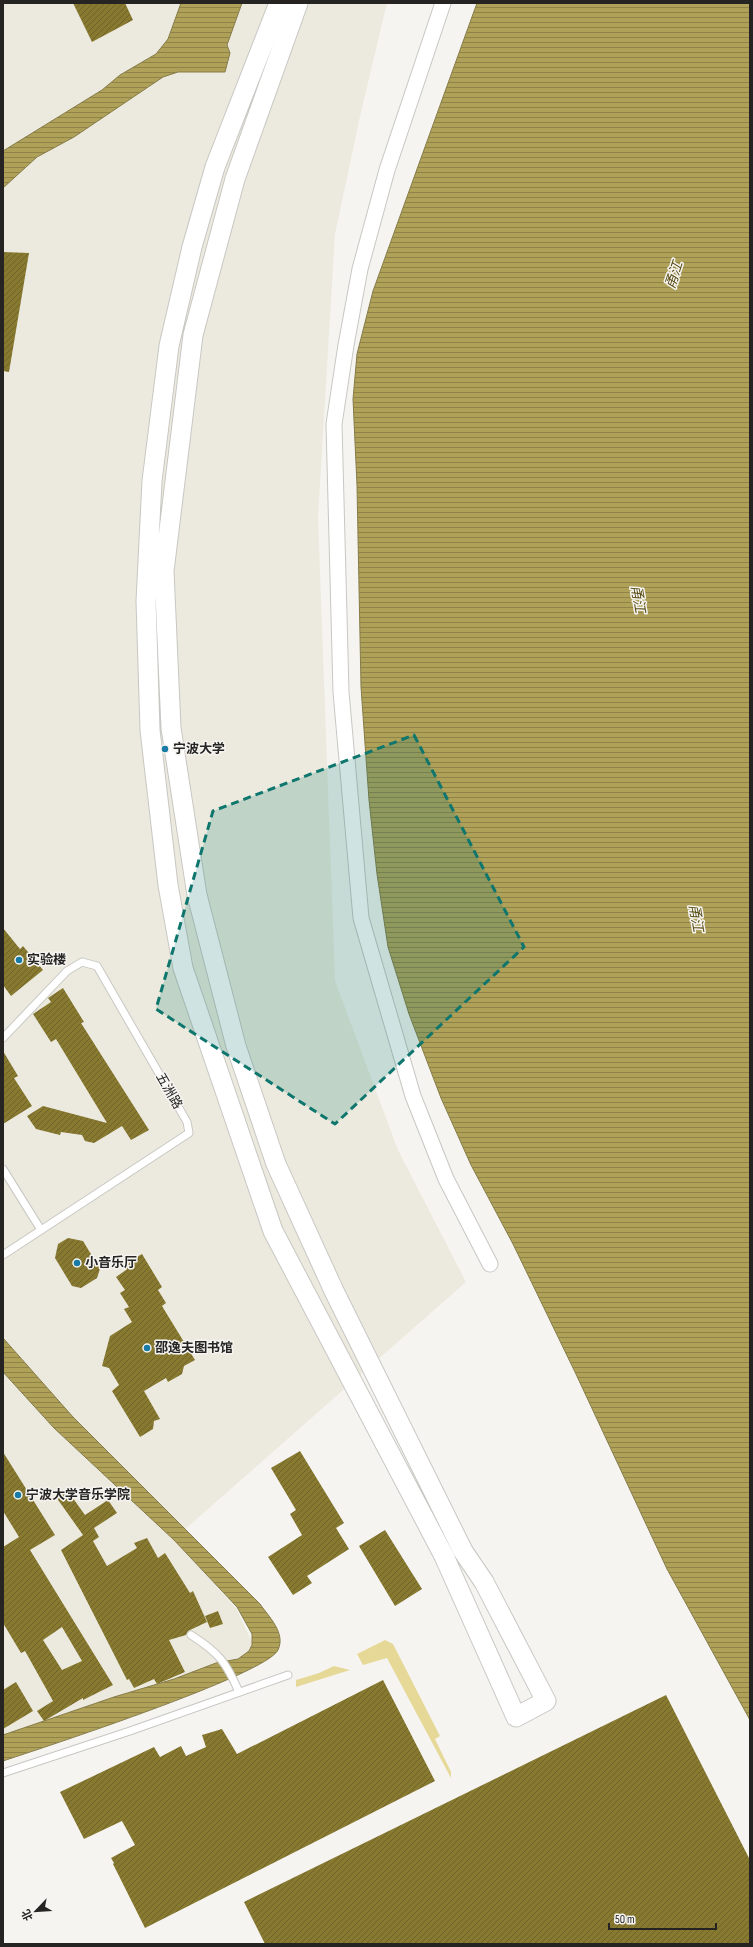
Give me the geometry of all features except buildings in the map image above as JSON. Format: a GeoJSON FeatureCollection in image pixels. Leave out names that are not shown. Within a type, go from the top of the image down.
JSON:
{"type":"FeatureCollection","features":[{"type":"Feature","properties":{"kind":"street"},"geometry":{"type":"LineString","coordinates":[[279,3],[215,167],[192,247],[169,346],[153,474],[146,601],[150,722],[168,885],[183,968],[273,1231],[444,1556],[516,1717],[546,1701],[484,1582],[463,1551],[334,1291],[276,1164],[236,1046],[196,894],[171,728],[164,571],[193,335],[235,179],[298,3]]}},
{"type":"Feature","properties":{"kind":"street"},"geometry":{"type":"LineString","coordinates":[[443,3],[387,170],[360,269],[334,424],[341,692],[361,918],[413,1096],[446,1179],[490,1264]]}},
{"type":"Feature","properties":{"kind":"lane","name":"五洲路"},"geometry":{"type":"LineString","coordinates":[[3,1038],[66,971],[82,962],[97,966],[187,1122],[189,1133],[3,1255]]}},
{"type":"Feature","properties":{"kind":"lane"},"geometry":{"type":"LineString","coordinates":[[3,1169],[42,1230]]}},
{"type":"Feature","properties":{"kind":"lane"},"geometry":{"type":"LineString","coordinates":[[191,1635],[212,1648],[225,1663],[239,1692]]}},
{"type":"Feature","properties":{"kind":"lane"},"geometry":{"type":"LineString","coordinates":[[3,1773],[288,1675]]}},
{"type":"Feature","properties":{"kind":"highlighted area"},"geometry":{"type":"Polygon","coordinates":[[[414,735],[524,947],[335,1124],[156,1009],[213,811],[414,735]]]}},
{"type":"Feature","properties":{"kind":"shaded area","name":"宁波大学"},"geometry":{"type":"Polygon","coordinates":[[[3,3],[387,3],[361,112],[335,234],[318,517],[335,981],[398,1150],[466,1282],[174,1539],[236,1608],[256,1651],[221,1675],[3,1747],[3,3]]]}},
{"type":"Feature","properties":{"kind":"shaded area"},"geometry":{"type":"Polygon","coordinates":[[[385,1640],[393,1644],[440,1736],[435,1739],[451,1772],[451,1778],[387,1658],[363,1665],[357,1654],[385,1640]]]}},
{"type":"Feature","properties":{"kind":"shaded area"},"geometry":{"type":"Polygon","coordinates":[[[334,1666],[350,1670],[296,1687],[296,1680],[319,1673],[334,1666]]]}},
{"type":"Feature","properties":{"kind":"water"},"geometry":{"type":"Polygon","coordinates":[[[181,3],[242,3],[227,45],[230,53],[225,72],[178,72],[163,77],[74,137],[37,157],[3,188],[3,151],[102,90],[120,75],[156,54],[168,39],[181,3]]]}},
{"type":"Feature","properties":{"kind":"water","name":"甬江"},"geometry":{"type":"Polygon","coordinates":[[[477,3],[750,3],[750,1720],[667,1569],[575,1372],[513,1244],[471,1165],[441,1098],[409,1014],[388,947],[377,874],[369,800],[361,687],[357,485],[353,399],[357,354],[373,291],[477,3]]]}},
{"type":"Feature","properties":{"kind":"water"},"geometry":{"type":"Polygon","coordinates":[[[3,1338],[73,1417],[260,1604],[278,1631],[280,1644],[278,1650],[264,1661],[235,1676],[196,1693],[104,1727],[3,1761],[3,1735],[114,1697],[174,1679],[216,1663],[238,1659],[249,1651],[252,1645],[252,1634],[237,1607],[174,1540],[54,1428],[3,1372],[3,1338]]]}},
{"type":"Feature","properties":{"kind":"place","name":"宁波大学"},"geometry":{"type":"Point","coordinates":[165,749]}},
{"type":"Feature","properties":{"kind":"place","name":"实验楼"},"geometry":{"type":"Point","coordinates":[19,960]}},
{"type":"Feature","properties":{"kind":"place","name":"小音乐厅"},"geometry":{"type":"Point","coordinates":[77,1263]}},
{"type":"Feature","properties":{"kind":"place","name":"邵逸夫图书馆"},"geometry":{"type":"Point","coordinates":[147,1348]}},
{"type":"Feature","properties":{"kind":"place","name":"宁波大学音乐学院"},"geometry":{"type":"Point","coordinates":[18,1495]}}]}
